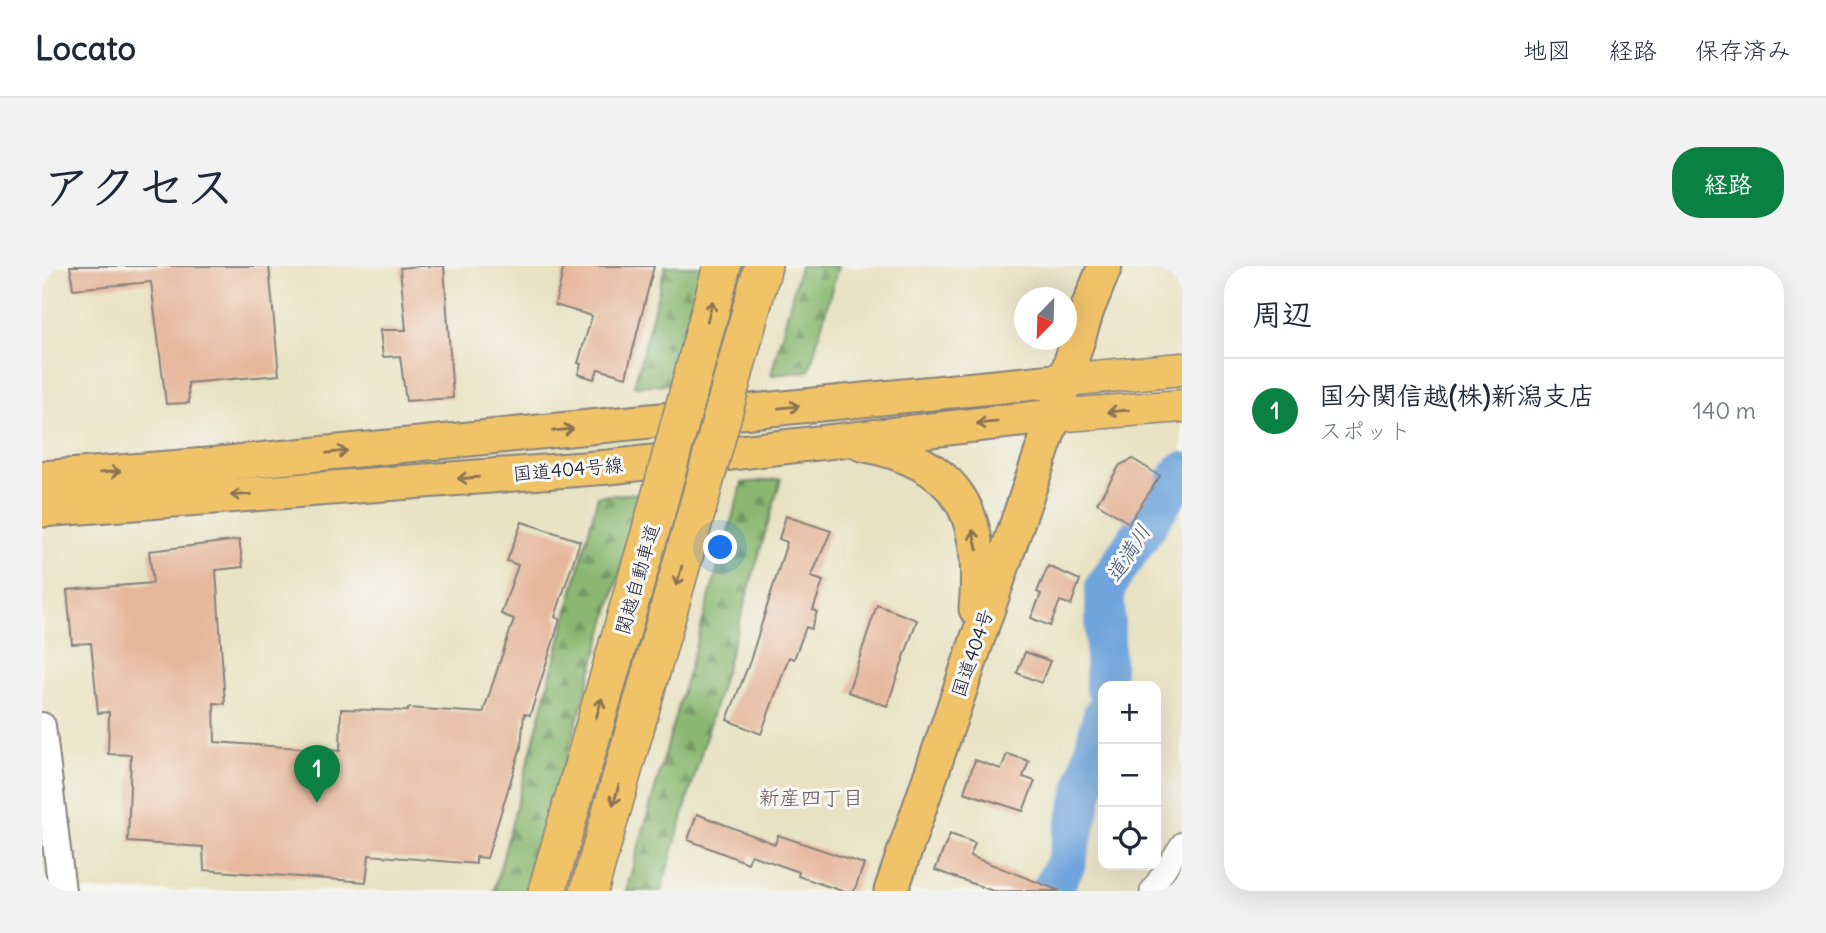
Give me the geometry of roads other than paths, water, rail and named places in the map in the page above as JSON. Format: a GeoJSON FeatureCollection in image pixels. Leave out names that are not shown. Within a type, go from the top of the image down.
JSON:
{"type":"FeatureCollection","features":[{"type":"Feature","properties":{"kind":"highway","name":"関越自動車道"},"geometry":{"type":"LineString","coordinates":[[547,891],[656,512],[722,266]]}},
{"type":"Feature","properties":{"kind":"highway","name":"関越自動車道"},"geometry":{"type":"LineString","coordinates":[[589,891],[763,266]]}},
{"type":"Feature","properties":{"kind":"highway"},"geometry":{"type":"LineString","coordinates":[[1055,416],[1064,380],[1105,266]]}},
{"type":"Feature","properties":{"kind":"highway","name":"国道404号線"},"geometry":{"type":"LineString","coordinates":[[42,478],[207,465],[1064,380]]}},
{"type":"Feature","properties":{"kind":"highway","name":"国道404号線"},"geometry":{"type":"LineString","coordinates":[[42,510],[609,467],[835,439],[1055,416]]}},
{"type":"Feature","properties":{"kind":"highway","name":"国道404号"},"geometry":{"type":"LineString","coordinates":[[891,891],[1055,416]]}},
{"type":"Feature","properties":{"kind":"highway"},"geometry":{"type":"LineString","coordinates":[[835,439],[896,451],[927,466],[957,494],[967,513],[978,549],[979,569],[971,656]]}},
{"type":"Feature","properties":{"kind":"main road"},"geometry":{"type":"LineString","coordinates":[[1064,380],[1182,369]]}},
{"type":"Feature","properties":{"kind":"main road"},"geometry":{"type":"LineString","coordinates":[[1055,416],[1182,406]]}},
{"type":"Feature","properties":{"kind":"street"},"geometry":{"type":"LineString","coordinates":[[42,726],[62,891]]}},
{"type":"Feature","properties":{"kind":"street"},"geometry":{"type":"LineString","coordinates":[[1151,891],[1182,843]]}},
{"type":"Feature","properties":{"kind":"waterway","name":"道満川"},"geometry":{"type":"LineString","coordinates":[[1105,681],[1105,587],[1182,472]]}},
{"type":"Feature","properties":{"kind":"waterway","name":"道満川"},"geometry":{"type":"LineString","coordinates":[[1051,891],[1066,863],[1098,734]]}},
{"type":"Feature","properties":{"kind":"place","name":"国分関信越(株)新潟支店"},"geometry":{"type":"Point","coordinates":[317,803]}},
{"type":"Feature","properties":{"kind":"district","name":"新産四丁目"},"geometry":{"type":"Point","coordinates":[811,797]}}]}
